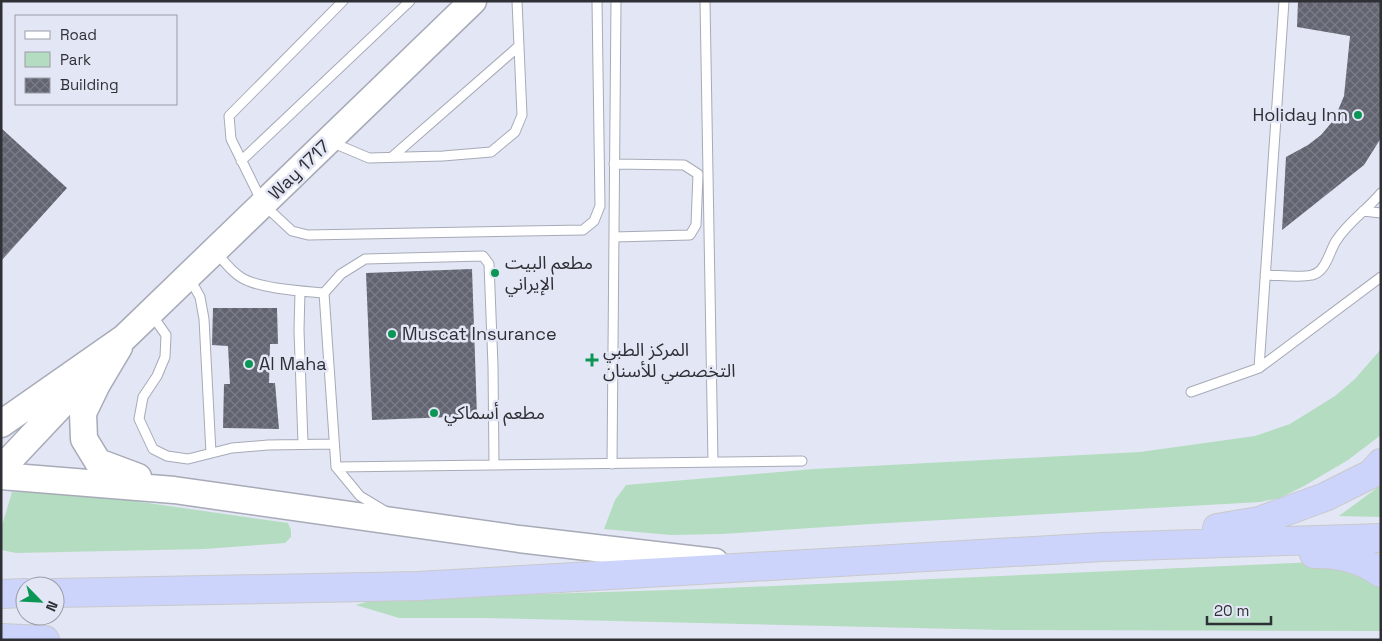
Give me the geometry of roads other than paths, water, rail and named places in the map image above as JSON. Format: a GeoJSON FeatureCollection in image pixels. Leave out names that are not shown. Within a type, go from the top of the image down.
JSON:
{"type":"FeatureCollection","features":[{"type":"Feature","properties":{"kind":"highway"},"geometry":{"type":"LineString","coordinates":[[1103,547],[1260,522],[1325,498],[1371,474],[1381,463]]}},
{"type":"Feature","properties":{"kind":"highway"},"geometry":{"type":"LineString","coordinates":[[65,593],[418,586],[1103,547],[1381,538]]}},
{"type":"Feature","properties":{"kind":"highway"},"geometry":{"type":"LineString","coordinates":[[1103,547],[1238,555],[1320,554],[1350,557],[1381,572]]}},
{"type":"Feature","properties":{"kind":"highway"},"geometry":{"type":"LineString","coordinates":[[1,594],[15,593]]}},
{"type":"Feature","properties":{"kind":"highway"},"geometry":{"type":"LineString","coordinates":[[1,638],[45,640]]}},
{"type":"Feature","properties":{"kind":"street","name":"Way 1717"},"geometry":{"type":"LineString","coordinates":[[1,424],[124,338],[473,1]]}},
{"type":"Feature","properties":{"kind":"street","name":"Way 1717"},"geometry":{"type":"LineString","coordinates":[[124,338],[96,384],[83,413],[84,439],[98,462],[174,490]]}},
{"type":"Feature","properties":{"kind":"street"},"geometry":{"type":"LineString","coordinates":[[1,469],[124,338]]}},
{"type":"Feature","properties":{"kind":"street"},"geometry":{"type":"LineString","coordinates":[[1,476],[174,490],[519,539],[761,567]]}},
{"type":"Feature","properties":{"kind":"lane"},"geometry":{"type":"LineString","coordinates":[[343,1],[229,116],[231,139],[263,204],[292,231],[308,235],[583,230],[594,221],[600,206],[597,1]]}},
{"type":"Feature","properties":{"kind":"lane"},"geometry":{"type":"LineString","coordinates":[[241,161],[410,1]]}},
{"type":"Feature","properties":{"kind":"lane"},"geometry":{"type":"LineString","coordinates":[[329,141],[369,158],[443,156],[491,152],[515,132],[522,115],[517,1]]}},
{"type":"Feature","properties":{"kind":"lane"},"geometry":{"type":"LineString","coordinates":[[612,464],[616,1]]}},
{"type":"Feature","properties":{"kind":"lane"},"geometry":{"type":"LineString","coordinates":[[705,1],[713,462]]}},
{"type":"Feature","properties":{"kind":"lane"},"geometry":{"type":"LineString","coordinates":[[1259,368],[1284,1]]}},
{"type":"Feature","properties":{"kind":"lane"},"geometry":{"type":"LineString","coordinates":[[392,157],[519,46]]}},
{"type":"Feature","properties":{"kind":"lane"},"geometry":{"type":"LineString","coordinates":[[614,164],[684,165],[698,174],[696,226],[690,235],[614,237]]}},
{"type":"Feature","properties":{"kind":"lane"},"geometry":{"type":"LineString","coordinates":[[1265,275],[1311,276],[1315,274],[1325,264],[1336,241],[1352,221],[1381,193]]}},
{"type":"Feature","properties":{"kind":"lane"},"geometry":{"type":"LineString","coordinates":[[1363,211],[1381,213]]}},
{"type":"Feature","properties":{"kind":"lane"},"geometry":{"type":"LineString","coordinates":[[215,251],[240,277],[252,283],[324,293]]}},
{"type":"Feature","properties":{"kind":"lane"},"geometry":{"type":"LineString","coordinates":[[405,523],[360,496],[336,467],[324,293],[341,274],[365,259],[483,256],[489,264],[494,465]]}},
{"type":"Feature","properties":{"kind":"lane"},"geometry":{"type":"LineString","coordinates":[[188,276],[200,297],[204,319],[211,453]]}},
{"type":"Feature","properties":{"kind":"lane"},"geometry":{"type":"LineString","coordinates":[[1191,392],[1259,368],[1381,277]]}},
{"type":"Feature","properties":{"kind":"lane"},"geometry":{"type":"LineString","coordinates":[[300,291],[299,330],[303,444]]}},
{"type":"Feature","properties":{"kind":"lane"},"geometry":{"type":"LineString","coordinates":[[150,313],[166,335],[165,357],[157,376],[144,396],[139,419],[153,449],[167,456],[188,459],[232,448],[334,444]]}},
{"type":"Feature","properties":{"kind":"lane"},"geometry":{"type":"LineString","coordinates":[[336,467],[802,461]]}},
{"type":"Feature","properties":{"kind":"place","name":"Holiday Inn"},"geometry":{"type":"Point","coordinates":[1358,115]}},
{"type":"Feature","properties":{"kind":"place","name":"مطعم البيت الإيراني"},"geometry":{"type":"Point","coordinates":[495,273]}},
{"type":"Feature","properties":{"kind":"place","name":"Muscat Insurance"},"geometry":{"type":"Point","coordinates":[392,334]}},
{"type":"Feature","properties":{"kind":"place","name":"المركز الطبي التخصصي للأسنان"},"geometry":{"type":"Point","coordinates":[592,360]}},
{"type":"Feature","properties":{"kind":"place","name":"Al Maha"},"geometry":{"type":"Point","coordinates":[249,364]}},
{"type":"Feature","properties":{"kind":"place","name":"مطعم أسماكي"},"geometry":{"type":"Point","coordinates":[434,413]}}]}
